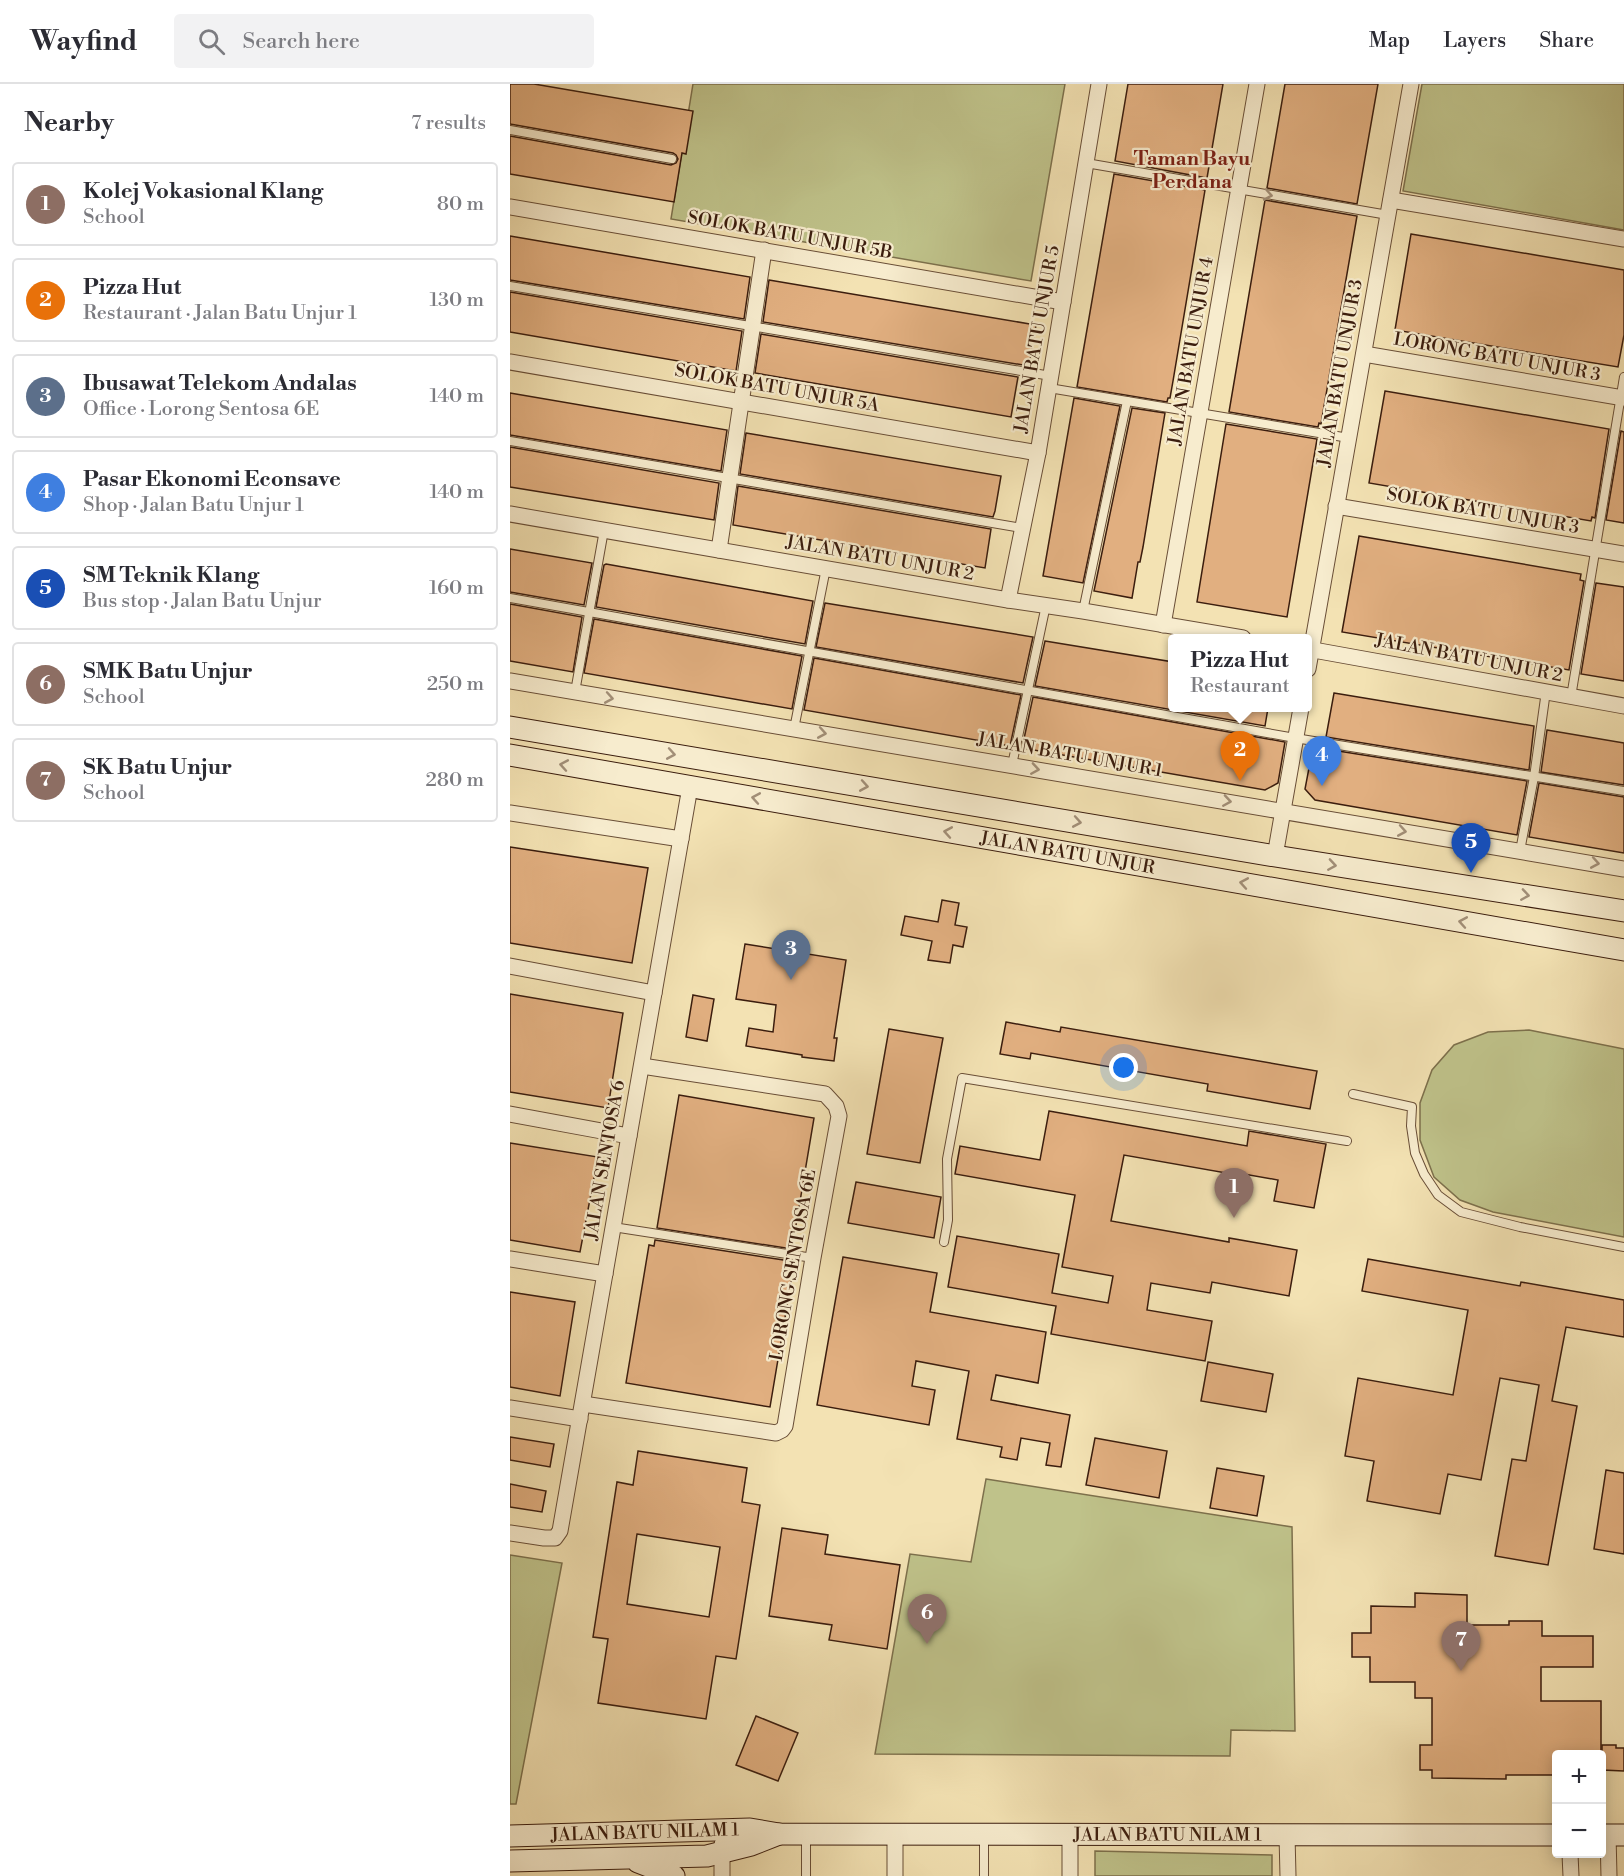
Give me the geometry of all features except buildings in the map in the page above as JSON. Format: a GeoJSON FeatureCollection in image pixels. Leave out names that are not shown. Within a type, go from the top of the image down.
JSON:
{"type":"FeatureCollection","features":[{"type":"Feature","properties":{"kind":"main road","name":"JALAN BATU UNJUR"},"geometry":{"type":"LineString","coordinates":[[510,727],[1275,856],[1624,911]]}},
{"type":"Feature","properties":{"kind":"main road","name":"JALAN BATU UNJUR"},"geometry":{"type":"LineString","coordinates":[[510,756],[1624,950]]}},
{"type":"Feature","properties":{"kind":"main road"},"geometry":{"type":"LineString","coordinates":[[1275,856],[1278,872],[1301,894]]}},
{"type":"Feature","properties":{"kind":"main road","name":"JALAN BATU NILAM 1"},"geometry":{"type":"LineString","coordinates":[[510,1836],[750,1828],[778,1834],[1552,1835]]}},
{"type":"Feature","properties":{"kind":"main road","name":"JALAN BATU NILAM 1"},"geometry":{"type":"LineString","coordinates":[[510,1861],[707,1856],[723,1853],[778,1834]]}},
{"type":"Feature","properties":{"kind":"main road"},"geometry":{"type":"LineString","coordinates":[[629,1858],[674,1876]]}},
{"type":"Feature","properties":{"kind":"street","name":"JALAN BATU UNJUR 5"},"geometry":{"type":"LineString","coordinates":[[1008,600],[1038,453],[1099,84]]}},
{"type":"Feature","properties":{"kind":"street","name":"JALAN BATU UNJUR 4"},"geometry":{"type":"LineString","coordinates":[[1163,626],[1257,84]]}},
{"type":"Feature","properties":{"kind":"street","name":"JALAN BATU UNJUR 3"},"geometry":{"type":"LineString","coordinates":[[1312,634],[1411,84]]}},
{"type":"Feature","properties":{"kind":"street"},"geometry":{"type":"LineString","coordinates":[[1391,200],[1624,240]]}},
{"type":"Feature","properties":{"kind":"street","name":"SOLOK BATU UNJUR 5B"},"geometry":{"type":"LineString","coordinates":[[510,207],[1063,302]]}},
{"type":"Feature","properties":{"kind":"street"},"geometry":{"type":"LineString","coordinates":[[720,550],[764,250]]}},
{"type":"Feature","properties":{"kind":"street","name":"LORONG BATU UNJUR 3"},"geometry":{"type":"LineString","coordinates":[[1364,354],[1622,398]]}},
{"type":"Feature","properties":{"kind":"street","name":"SOLOK BATU UNJUR 5A"},"geometry":{"type":"LineString","coordinates":[[510,362],[1038,453]]}},
{"type":"Feature","properties":{"kind":"street","name":"SOLOK BATU UNJUR 3"},"geometry":{"type":"LineString","coordinates":[[1336,506],[1624,554]]}},
{"type":"Feature","properties":{"kind":"street","name":"JALAN BATU UNJUR 2"},"geometry":{"type":"LineString","coordinates":[[510,514],[1212,634]]}},
{"type":"Feature","properties":{"kind":"street","name":"JALAN BATU UNJUR 2"},"geometry":{"type":"LineString","coordinates":[[1312,650],[1624,706]]}},
{"type":"Feature","properties":{"kind":"street","name":"JALAN BATU UNJUR 1"},"geometry":{"type":"LineString","coordinates":[[510,681],[1624,868]]}},
{"type":"Feature","properties":{"kind":"street"},"geometry":{"type":"LineString","coordinates":[[1275,856],[1300,712]]}},
{"type":"Feature","properties":{"kind":"street","name":"JALAN SENTOSA 6"},"geometry":{"type":"LineString","coordinates":[[510,1533],[555,1538],[560,1531],[690,787]]}},
{"type":"Feature","properties":{"kind":"street"},"geometry":{"type":"LineString","coordinates":[[510,813],[681,839]]}},
{"type":"Feature","properties":{"kind":"street"},"geometry":{"type":"LineString","coordinates":[[510,966],[654,993]]}},
{"type":"Feature","properties":{"kind":"street","name":"LORONG SENTOSA 6E"},"geometry":{"type":"LineString","coordinates":[[581,1412],[776,1433],[785,1426],[839,1116],[831,1100],[825,1094],[642,1066]]}},
{"type":"Feature","properties":{"kind":"street"},"geometry":{"type":"LineString","coordinates":[[510,1114],[629,1136]]}},
{"type":"Feature","properties":{"kind":"street"},"geometry":{"type":"LineString","coordinates":[[510,1258],[605,1275]]}},
{"type":"Feature","properties":{"kind":"street"},"geometry":{"type":"LineString","coordinates":[[510,1408],[581,1412]]}},
{"type":"Feature","properties":{"kind":"street"},"geometry":{"type":"LineString","coordinates":[[722,1829],[722,1876]]}},
{"type":"Feature","properties":{"kind":"street"},"geometry":{"type":"LineString","coordinates":[[894,1876],[895,1834]]}},
{"type":"Feature","properties":{"kind":"street"},"geometry":{"type":"LineString","coordinates":[[1070,1835],[1070,1876]]}},
{"type":"Feature","properties":{"kind":"street"},"geometry":{"type":"LineString","coordinates":[[1287,1835],[1288,1876]]}},
{"type":"Feature","properties":{"kind":"street"},"geometry":{"type":"LineString","coordinates":[[1609,1876],[1611,1835]]}},
{"type":"Feature","properties":{"kind":"street"},"geometry":{"type":"LineString","coordinates":[[1570,1858],[1571,1876]]}},
{"type":"Feature","properties":{"kind":"lane"},"geometry":{"type":"LineString","coordinates":[[510,130],[672,159]]}},
{"type":"Feature","properties":{"kind":"lane"},"geometry":{"type":"LineString","coordinates":[[1086,163],[1388,215]]}},
{"type":"Feature","properties":{"kind":"lane"},"geometry":{"type":"LineString","coordinates":[[510,286],[753,326],[1050,382],[1127,401],[1349,438]]}},
{"type":"Feature","properties":{"kind":"lane"},"geometry":{"type":"LineString","coordinates":[[1571,697],[1624,377]]}},
{"type":"Feature","properties":{"kind":"lane"},"geometry":{"type":"LineString","coordinates":[[1083,611],[1127,401]]}},
{"type":"Feature","properties":{"kind":"lane"},"geometry":{"type":"LineString","coordinates":[[510,441],[1022,528]]}},
{"type":"Feature","properties":{"kind":"lane"},"geometry":{"type":"LineString","coordinates":[[575,692],[604,531]]}},
{"type":"Feature","properties":{"kind":"lane"},"geometry":{"type":"LineString","coordinates":[[794,729],[826,568]]}},
{"type":"Feature","properties":{"kind":"lane"},"geometry":{"type":"LineString","coordinates":[[510,598],[1295,738],[1624,792]]}},
{"type":"Feature","properties":{"kind":"lane"},"geometry":{"type":"LineString","coordinates":[[1012,765],[1046,605]]}},
{"type":"Feature","properties":{"kind":"lane"},"geometry":{"type":"LineString","coordinates":[[1520,851],[1534,777],[1546,691]]}},
{"type":"Feature","properties":{"kind":"lane"},"geometry":{"type":"LineString","coordinates":[[944,1242],[948,1220],[947,1159],[962,1078],[1347,1141]]}},
{"type":"Feature","properties":{"kind":"lane"},"geometry":{"type":"LineString","coordinates":[[1353,1094],[1412,1107],[1411,1126],[1415,1153],[1424,1174],[1438,1195],[1461,1212],[1520,1227],[1624,1247]]}},
{"type":"Feature","properties":{"kind":"lane"},"geometry":{"type":"LineString","coordinates":[[613,1227],[813,1258]]}},
{"type":"Feature","properties":{"kind":"lane"},"geometry":{"type":"LineString","coordinates":[[806,1834],[806,1876]]}},
{"type":"Feature","properties":{"kind":"lane"},"geometry":{"type":"LineString","coordinates":[[984,1834],[984,1876]]}},
{"type":"Feature","properties":{"kind":"green space"},"geometry":{"type":"Polygon","coordinates":[[[693,84],[1065,84],[1031,281],[671,219],[693,84]]]}},
{"type":"Feature","properties":{"kind":"green space"},"geometry":{"type":"Polygon","coordinates":[[[1422,84],[1624,84],[1624,230],[1403,191],[1422,84]]]}},
{"type":"Feature","properties":{"kind":"green space"},"geometry":{"type":"Polygon","coordinates":[[[1529,1030],[1624,1049],[1624,1237],[1493,1212],[1460,1200],[1434,1177],[1420,1140],[1420,1103],[1432,1070],[1454,1045],[1488,1032],[1529,1030]]]}},
{"type":"Feature","properties":{"kind":"green space"},"geometry":{"type":"Polygon","coordinates":[[[986,1479],[1292,1527],[1295,1731],[1231,1730],[1230,1756],[875,1754],[910,1554],[971,1562],[986,1479]]]}},
{"type":"Feature","properties":{"kind":"green space"},"geometry":{"type":"Polygon","coordinates":[[[510,1555],[562,1563],[516,1804],[510,1804],[510,1555]]]}},
{"type":"Feature","properties":{"kind":"green space"},"geometry":{"type":"Polygon","coordinates":[[[1095,1851],[1272,1855],[1272,1876],[1095,1876],[1095,1851]]]}},
{"type":"Feature","properties":{"kind":"place","name":"Pizza Hut"},"geometry":{"type":"Point","coordinates":[1240,781]}},
{"type":"Feature","properties":{"kind":"place","name":"Pasar Ekonomi Econsave"},"geometry":{"type":"Point","coordinates":[1322,786]}},
{"type":"Feature","properties":{"kind":"place","name":"SM Teknik Klang"},"geometry":{"type":"Point","coordinates":[1471,873]}},
{"type":"Feature","properties":{"kind":"place","name":"Ibusawat Telekom Andalas"},"geometry":{"type":"Point","coordinates":[791,980]}},
{"type":"Feature","properties":{"kind":"place","name":"Kolej Vokasional Klang"},"geometry":{"type":"Point","coordinates":[1234,1218]}},
{"type":"Feature","properties":{"kind":"place","name":"SMK Batu Unjur"},"geometry":{"type":"Point","coordinates":[927,1644]}},
{"type":"Feature","properties":{"kind":"place","name":"SK Batu Unjur"},"geometry":{"type":"Point","coordinates":[1461,1671]}},
{"type":"Feature","properties":{"kind":"district","name":"Taman Bayu Perdana"},"geometry":{"type":"Point","coordinates":[1192,170]}}]}
